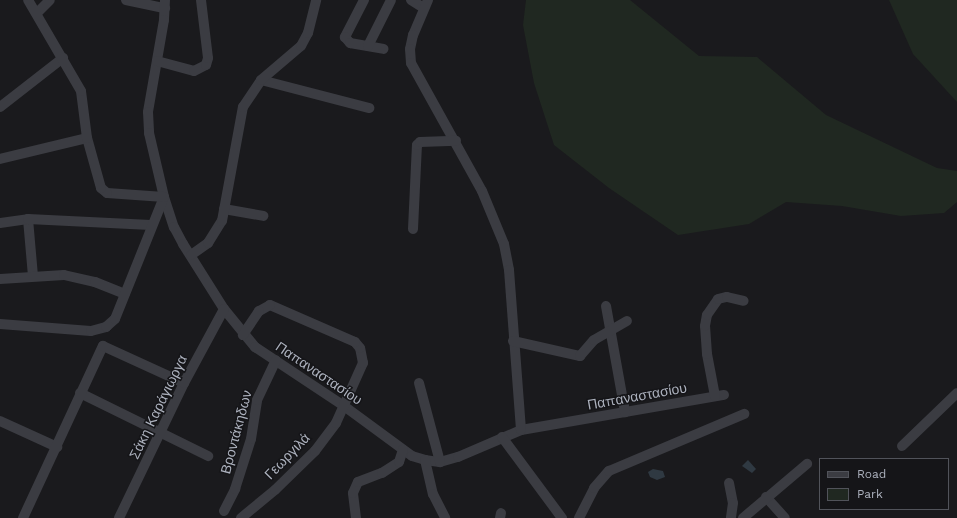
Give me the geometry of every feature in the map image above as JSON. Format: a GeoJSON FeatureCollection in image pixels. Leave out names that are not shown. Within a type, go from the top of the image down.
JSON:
{"type":"FeatureCollection","features":[{"type":"Feature","properties":{"kind":"street"},"geometry":{"type":"LineString","coordinates":[[0,324],[100,330],[115,318],[151,225],[164,197],[104,191],[87,138],[81,91],[37,13],[28,0]]}},
{"type":"Feature","properties":{"kind":"street"},"geometry":{"type":"LineString","coordinates":[[37,13],[50,0]]}},
{"type":"Feature","properties":{"kind":"street"},"geometry":{"type":"LineString","coordinates":[[126,0],[165,4]]}},
{"type":"Feature","properties":{"kind":"street"},"geometry":{"type":"LineString","coordinates":[[156,61],[194,71],[206,66],[208,58],[201,0]]}},
{"type":"Feature","properties":{"kind":"street"},"geometry":{"type":"LineString","coordinates":[[191,255],[217,233],[224,208],[243,107],[261,80],[301,46],[308,33],[316,0]]}},
{"type":"Feature","properties":{"kind":"street"},"geometry":{"type":"LineString","coordinates":[[364,0],[345,37],[350,43],[383,49]]}},
{"type":"Feature","properties":{"kind":"street"},"geometry":{"type":"LineString","coordinates":[[368,46],[391,0]]}},
{"type":"Feature","properties":{"kind":"street"},"geometry":{"type":"LineString","coordinates":[[411,0],[426,4],[413,35],[410,49],[412,63],[482,191],[504,244],[509,270],[513,341],[521,430]]}},
{"type":"Feature","properties":{"kind":"street","name":"Παπαναστασίου"},"geometry":{"type":"LineString","coordinates":[[165,4],[148,124],[164,197],[174,227],[224,309],[243,335],[255,347],[344,406],[403,450],[425,460],[440,462],[478,450],[502,437],[521,430],[719,395],[707,347],[707,315],[710,307],[718,299],[727,297],[744,301]]}},
{"type":"Feature","properties":{"kind":"street"},"geometry":{"type":"LineString","coordinates":[[0,107],[63,58]]}},
{"type":"Feature","properties":{"kind":"street"},"geometry":{"type":"LineString","coordinates":[[261,80],[369,108]]}},
{"type":"Feature","properties":{"kind":"street"},"geometry":{"type":"LineString","coordinates":[[0,160],[87,138]]}},
{"type":"Feature","properties":{"kind":"street"},"geometry":{"type":"LineString","coordinates":[[413,229],[417,145],[420,142],[456,141]]}},
{"type":"Feature","properties":{"kind":"street"},"geometry":{"type":"LineString","coordinates":[[224,208],[263,216]]}},
{"type":"Feature","properties":{"kind":"street"},"geometry":{"type":"LineString","coordinates":[[0,223],[28,219],[151,225]]}},
{"type":"Feature","properties":{"kind":"street"},"geometry":{"type":"LineString","coordinates":[[28,219],[33,276]]}},
{"type":"Feature","properties":{"kind":"street"},"geometry":{"type":"LineString","coordinates":[[0,279],[33,276],[64,276],[85,279],[125,294]]}},
{"type":"Feature","properties":{"kind":"street","name":"Γεωργιλά"},"geometry":{"type":"LineString","coordinates":[[241,518],[306,461],[336,423],[363,363],[360,348],[355,342],[270,305],[259,311],[243,335]]}},
{"type":"Feature","properties":{"kind":"street"},"geometry":{"type":"LineString","coordinates":[[606,306],[625,412]]}},
{"type":"Feature","properties":{"kind":"street","name":"Σάκη Καράγιωργα"},"geometry":{"type":"LineString","coordinates":[[119,518],[184,383],[224,309]]}},
{"type":"Feature","properties":{"kind":"street"},"geometry":{"type":"LineString","coordinates":[[513,341],[580,356],[594,340],[627,321]]}},
{"type":"Feature","properties":{"kind":"street"},"geometry":{"type":"LineString","coordinates":[[23,518],[57,447],[80,393],[104,346],[184,383]]}},
{"type":"Feature","properties":{"kind":"street","name":"Βροντάκηδων"},"geometry":{"type":"LineString","coordinates":[[224,511],[235,489],[251,439],[257,400],[276,360]]}},
{"type":"Feature","properties":{"kind":"street"},"geometry":{"type":"LineString","coordinates":[[418,383],[440,462]]}},
{"type":"Feature","properties":{"kind":"street"},"geometry":{"type":"LineString","coordinates":[[80,393],[208,456]]}},
{"type":"Feature","properties":{"kind":"street"},"geometry":{"type":"LineString","coordinates":[[902,446],[957,393]]}},
{"type":"Feature","properties":{"kind":"street"},"geometry":{"type":"LineString","coordinates":[[579,518],[597,484],[609,470],[744,414]]}},
{"type":"Feature","properties":{"kind":"street"},"geometry":{"type":"LineString","coordinates":[[0,421],[57,447]]}},
{"type":"Feature","properties":{"kind":"street"},"geometry":{"type":"LineString","coordinates":[[502,437],[562,518]]}},
{"type":"Feature","properties":{"kind":"street"},"geometry":{"type":"LineString","coordinates":[[356,518],[353,493],[358,482],[382,473],[399,462],[403,450]]}},
{"type":"Feature","properties":{"kind":"street"},"geometry":{"type":"LineString","coordinates":[[425,460],[433,494],[443,517]]}},
{"type":"Feature","properties":{"kind":"street"},"geometry":{"type":"LineString","coordinates":[[743,518],[766,497],[807,464]]}},
{"type":"Feature","properties":{"kind":"street"},"geometry":{"type":"LineString","coordinates":[[729,483],[733,503],[731,518]]}},
{"type":"Feature","properties":{"kind":"street"},"geometry":{"type":"LineString","coordinates":[[766,497],[785,518]]}},
{"type":"Feature","properties":{"kind":"green space"},"geometry":{"type":"Polygon","coordinates":[[[526,0],[630,0],[699,56],[757,57],[826,115],[937,168],[957,171],[957,202],[944,213],[901,216],[842,206],[786,202],[749,224],[678,235],[609,188],[554,145],[534,83],[523,25],[526,0]]]}},
{"type":"Feature","properties":{"kind":"green space"},"geometry":{"type":"Polygon","coordinates":[[[889,0],[957,0],[957,102],[913,54],[889,0]]]}},
{"type":"Feature","properties":{"kind":"shaded area"},"geometry":{"type":"Polygon","coordinates":[[[748,460],[756,469],[752,473],[742,466],[748,460]]]}},
{"type":"Feature","properties":{"kind":"shaded area"},"geometry":{"type":"Polygon","coordinates":[[[653,469],[663,471],[665,477],[657,480],[650,477],[648,472],[653,469]]]}}]}
